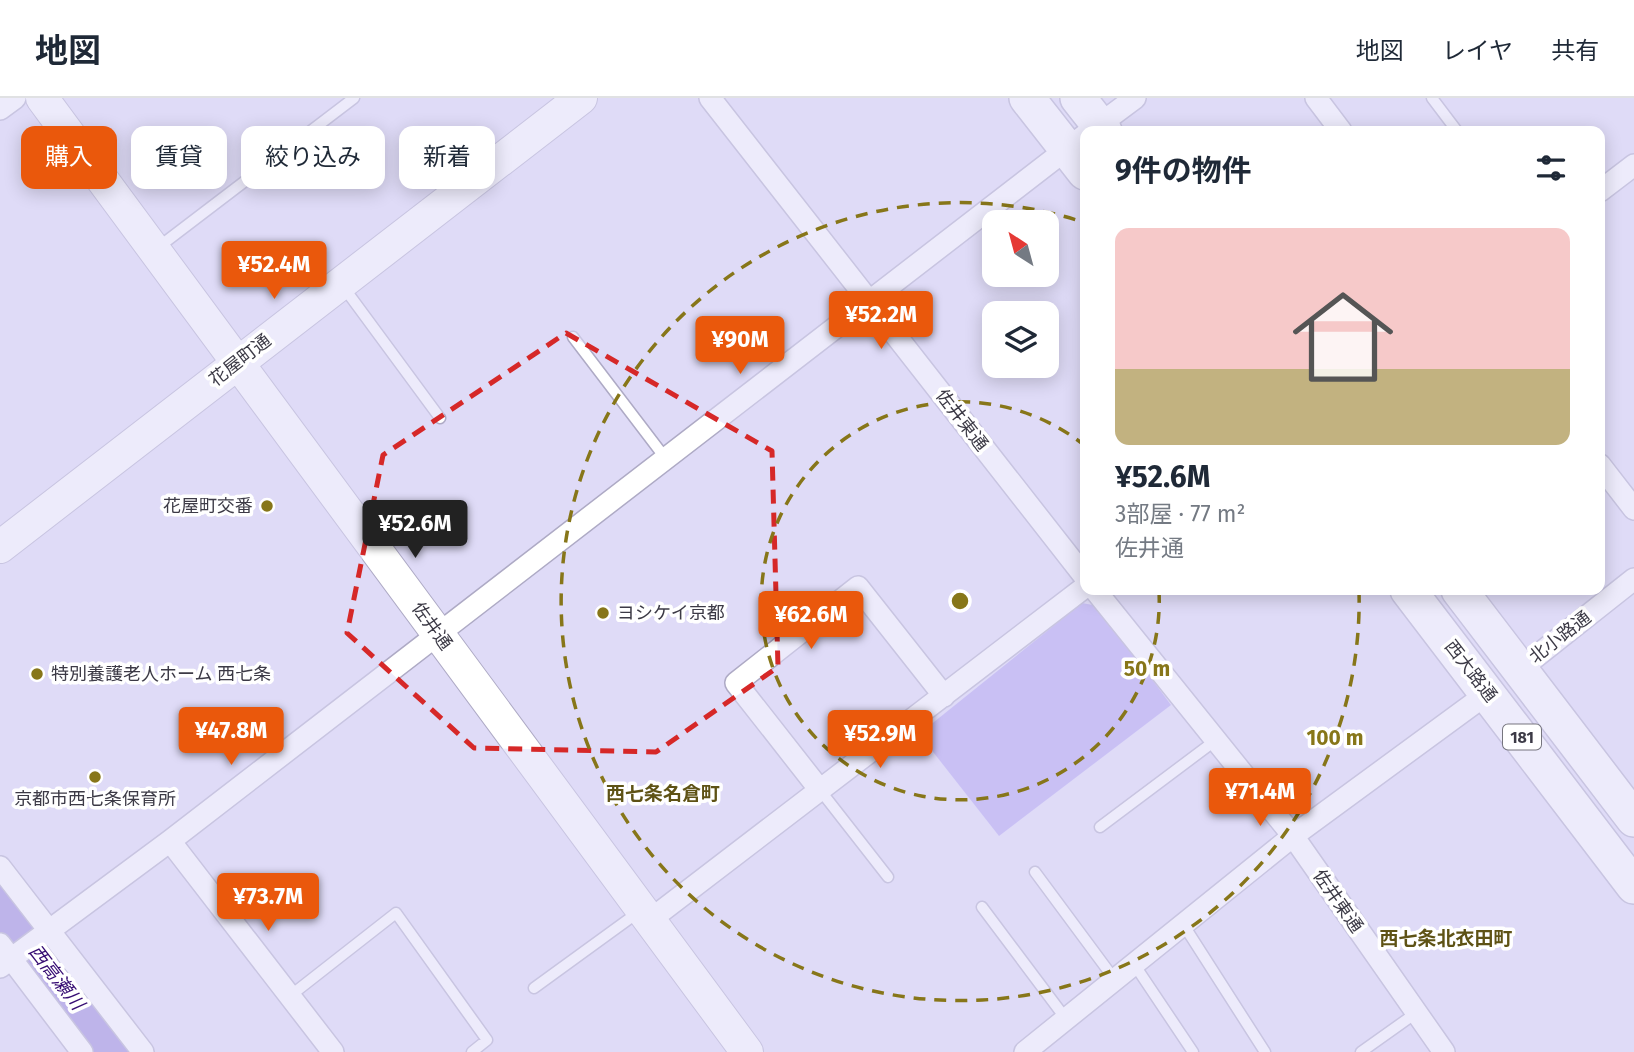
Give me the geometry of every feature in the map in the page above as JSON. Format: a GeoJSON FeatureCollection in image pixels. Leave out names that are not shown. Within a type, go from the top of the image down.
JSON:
{"type":"FeatureCollection","features":[{"type":"Feature","properties":{"kind":"main road"},"geometry":{"type":"LineString","coordinates":[[1027,98],[1080,131]]}},
{"type":"Feature","properties":{"kind":"main road","name":"西大路通"},"geometry":{"type":"LineString","coordinates":[[1412,595],[1634,886]]}},
{"type":"Feature","properties":{"kind":"main road","name":"181"},"geometry":{"type":"LineString","coordinates":[[1463,595],[1634,819]]}},
{"type":"Feature","properties":{"kind":"street"},"geometry":{"type":"LineString","coordinates":[[0,109],[15,98]]}},
{"type":"Feature","properties":{"kind":"street","name":"佐井通"},"geometry":{"type":"LineString","coordinates":[[42,98],[747,1052]]}},
{"type":"Feature","properties":{"kind":"street","name":"花屋町通"},"geometry":{"type":"LineString","coordinates":[[0,547],[581,98]]}},
{"type":"Feature","properties":{"kind":"street","name":"佐井東通"},"geometry":{"type":"LineString","coordinates":[[710,98],[1080,571]]}},
{"type":"Feature","properties":{"kind":"street"},"geometry":{"type":"LineString","coordinates":[[1099,126],[1135,98]]}},
{"type":"Feature","properties":{"kind":"street"},"geometry":{"type":"LineString","coordinates":[[1316,98],[1338,126]]}},
{"type":"Feature","properties":{"kind":"street"},"geometry":{"type":"LineString","coordinates":[[82,1052],[4,956],[48,930],[170,841],[1080,140]]}},
{"type":"Feature","properties":{"kind":"street"},"geometry":{"type":"LineString","coordinates":[[1605,187],[1634,165]]}},
{"type":"Feature","properties":{"kind":"street"},"geometry":{"type":"LineString","coordinates":[[1605,471],[1634,509]]}},
{"type":"Feature","properties":{"kind":"street","name":"北小路通"},"geometry":{"type":"LineString","coordinates":[[1519,670],[1634,579]]}},
{"type":"Feature","properties":{"kind":"street"},"geometry":{"type":"LineString","coordinates":[[820,790],[736,683],[858,587],[944,695]]}},
{"type":"Feature","properties":{"kind":"street"},"geometry":{"type":"LineString","coordinates":[[646,915],[820,790],[1080,591]]}},
{"type":"Feature","properties":{"kind":"street","name":"佐井東通"},"geometry":{"type":"LineString","coordinates":[[1099,595],[1293,836],[1444,1052]]}},
{"type":"Feature","properties":{"kind":"street"},"geometry":{"type":"LineString","coordinates":[[1027,1051],[1293,836],[1488,693]]}},
{"type":"Feature","properties":{"kind":"street"},"geometry":{"type":"LineString","coordinates":[[170,841],[333,1052]]}},
{"type":"Feature","properties":{"kind":"street"},"geometry":{"type":"LineString","coordinates":[[0,867],[143,1052]]}},
{"type":"Feature","properties":{"kind":"lane"},"geometry":{"type":"LineString","coordinates":[[154,250],[354,98]]}},
{"type":"Feature","properties":{"kind":"lane"},"geometry":{"type":"LineString","coordinates":[[1432,98],[1453,126]]}},
{"type":"Feature","properties":{"kind":"lane"},"geometry":{"type":"LineString","coordinates":[[340,283],[440,418]]}},
{"type":"Feature","properties":{"kind":"lane"},"geometry":{"type":"LineString","coordinates":[[573,337],[666,459]]}},
{"type":"Feature","properties":{"kind":"lane"},"geometry":{"type":"LineString","coordinates":[[1100,827],[1216,740]]}},
{"type":"Feature","properties":{"kind":"lane"},"geometry":{"type":"LineString","coordinates":[[820,790],[888,877]]}},
{"type":"Feature","properties":{"kind":"lane"},"geometry":{"type":"LineString","coordinates":[[1035,872],[1115,979]]}},
{"type":"Feature","properties":{"kind":"lane"},"geometry":{"type":"LineString","coordinates":[[982,907],[1066,1019]]}},
{"type":"Feature","properties":{"kind":"lane"},"geometry":{"type":"LineString","coordinates":[[290,996],[396,913],[486,1040],[472,1052]]}},
{"type":"Feature","properties":{"kind":"lane"},"geometry":{"type":"LineString","coordinates":[[534,988],[646,915]]}},
{"type":"Feature","properties":{"kind":"lane"},"geometry":{"type":"LineString","coordinates":[[1183,924],[1265,1052]]}},
{"type":"Feature","properties":{"kind":"lane"},"geometry":{"type":"LineString","coordinates":[[1134,964],[1193,1052]]}},
{"type":"Feature","properties":{"kind":"lane"},"geometry":{"type":"LineString","coordinates":[[1361,1052],[1416,1013]]}},
{"type":"Feature","properties":{"kind":"highlighted area"},"geometry":{"type":"Polygon","coordinates":[[[566,333],[772,451],[778,667],[656,752],[474,748],[347,633],[383,455],[566,333]]]}},
{"type":"Feature","properties":{"kind":"shaded area"},"geometry":{"type":"Polygon","coordinates":[[[1082,603],[1098,606],[1171,705],[999,836],[919,734],[1082,603]]]}},
{"type":"Feature","properties":{"kind":"waterway","name":"西高瀬川"},"geometry":{"type":"LineString","coordinates":[[0,903],[115,1052]]}},
{"type":"Feature","properties":{"kind":"place","name":"花屋町交番"},"geometry":{"type":"Point","coordinates":[267,506]}},
{"type":"Feature","properties":{"kind":"place","name":"ヨシケイ京都"},"geometry":{"type":"Point","coordinates":[603,613]}},
{"type":"Feature","properties":{"kind":"place","name":"特別養護老人ホーム 西七条"},"geometry":{"type":"Point","coordinates":[37,674]}},
{"type":"Feature","properties":{"kind":"place","name":"京都市西七条保育所"},"geometry":{"type":"Point","coordinates":[95,777]}},
{"type":"Feature","properties":{"kind":"district","name":"西七条名倉町"},"geometry":{"type":"Point","coordinates":[663,793]}},
{"type":"Feature","properties":{"kind":"district","name":"西七条北衣田町"},"geometry":{"type":"Point","coordinates":[1446,938]}}]}
